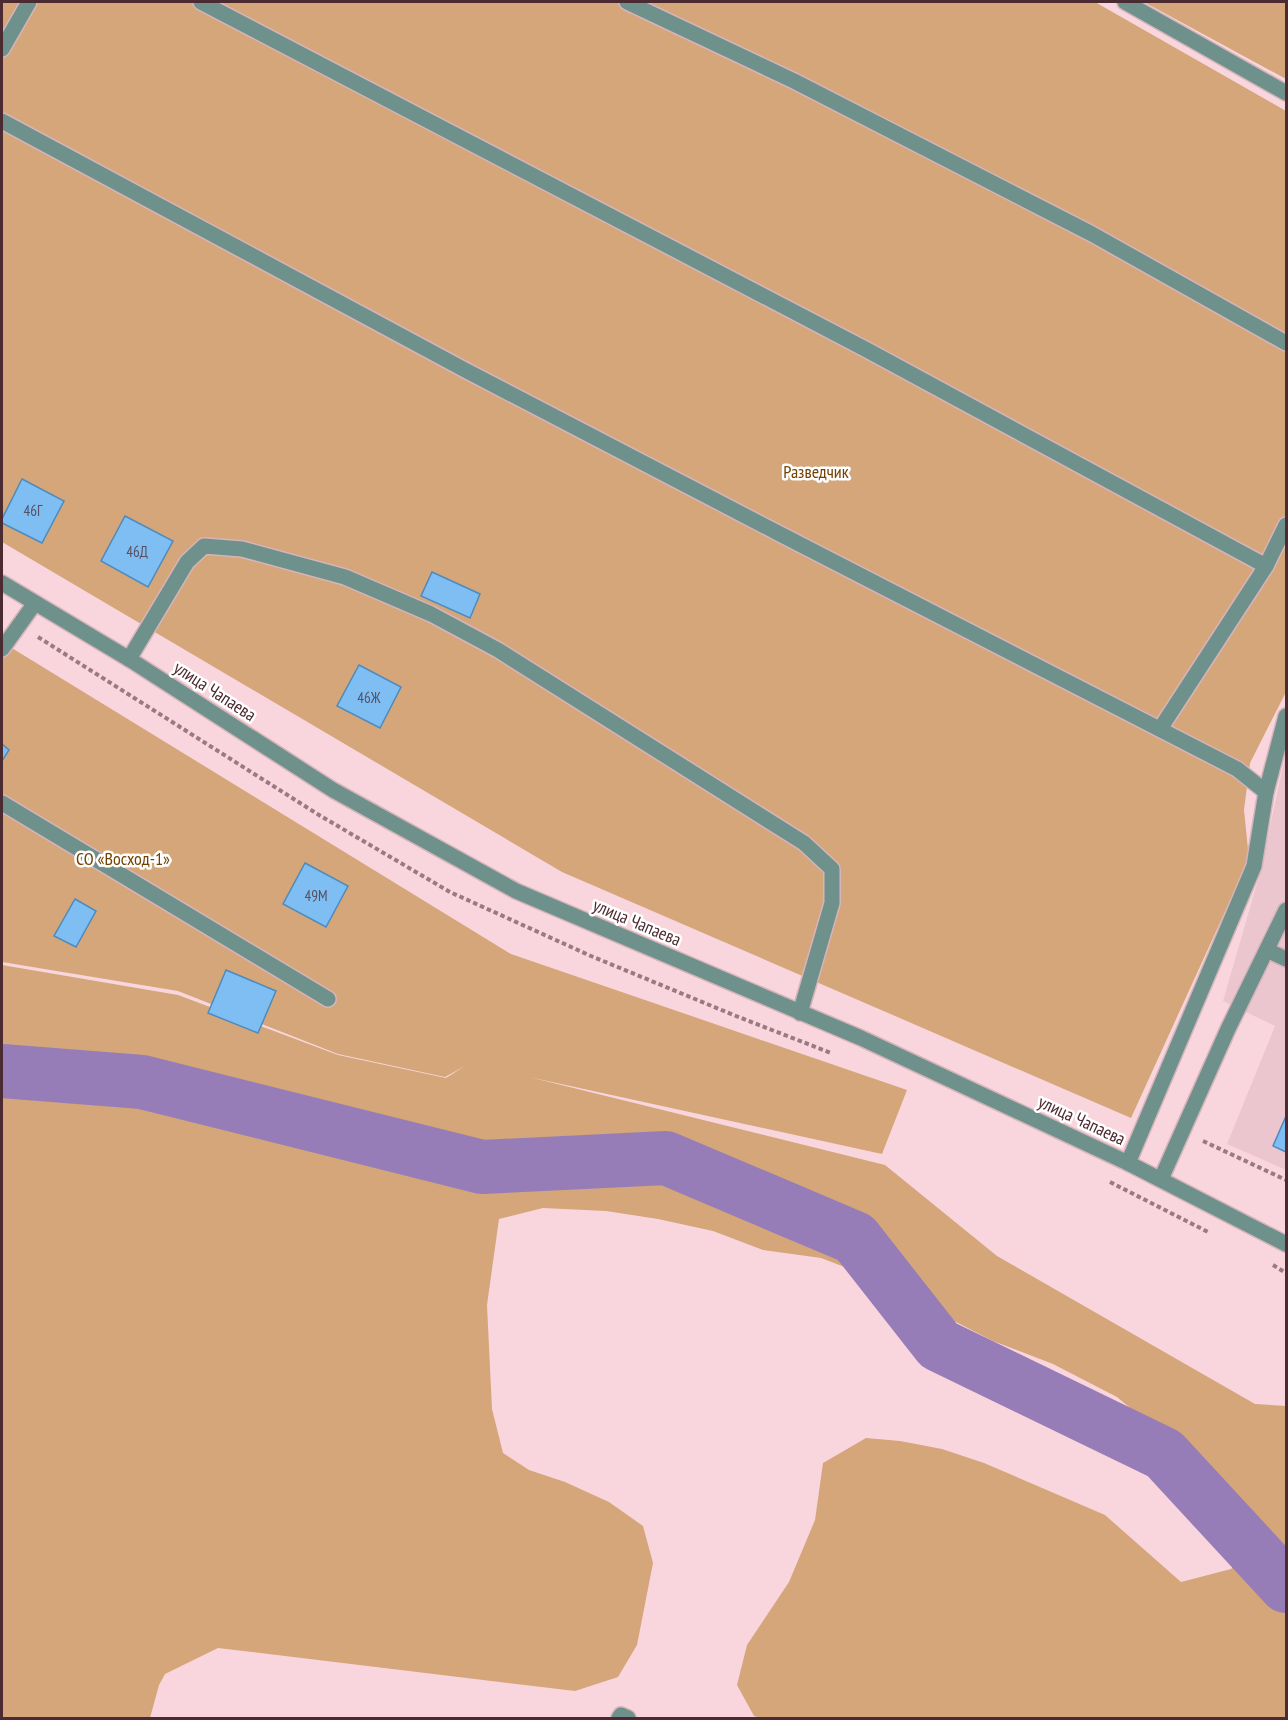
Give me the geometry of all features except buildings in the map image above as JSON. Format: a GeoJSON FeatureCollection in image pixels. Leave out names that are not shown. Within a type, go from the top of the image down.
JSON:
{"type":"FeatureCollection","features":[{"type":"Feature","properties":{"kind":"street"},"geometry":{"type":"LineString","coordinates":[[2,49],[29,2]]}},
{"type":"Feature","properties":{"kind":"street"},"geometry":{"type":"LineString","coordinates":[[201,2],[867,350],[1266,566]]}},
{"type":"Feature","properties":{"kind":"street"},"geometry":{"type":"LineString","coordinates":[[627,2],[794,81],[1092,234],[1287,343]]}},
{"type":"Feature","properties":{"kind":"street"},"geometry":{"type":"LineString","coordinates":[[1125,2],[1287,93]]}},
{"type":"Feature","properties":{"kind":"street"},"geometry":{"type":"LineString","coordinates":[[2,121],[465,370],[1237,769],[1266,792]]}},
{"type":"Feature","properties":{"kind":"street"},"geometry":{"type":"LineString","coordinates":[[1160,729],[1266,566],[1287,525]]}},
{"type":"Feature","properties":{"kind":"street"},"geometry":{"type":"LineString","coordinates":[[129,659],[188,562],[204,546],[242,549],[345,578],[431,614],[498,650],[804,843],[832,869],[832,903],[800,1013]]}},
{"type":"Feature","properties":{"kind":"street","name":"улица Чапаева"},"geometry":{"type":"LineString","coordinates":[[2,583],[129,659],[333,790],[516,891],[861,1038],[1128,1163],[1287,1244]]}},
{"type":"Feature","properties":{"kind":"street"},"geometry":{"type":"LineString","coordinates":[[2,649],[35,603]]}},
{"type":"Feature","properties":{"kind":"street"},"geometry":{"type":"LineString","coordinates":[[1128,1163],[1254,866],[1266,792],[1287,716]]}},
{"type":"Feature","properties":{"kind":"street"},"geometry":{"type":"LineString","coordinates":[[2,803],[328,999]]}},
{"type":"Feature","properties":{"kind":"street"},"geometry":{"type":"LineString","coordinates":[[1161,1179],[1228,1029],[1287,910]]}},
{"type":"Feature","properties":{"kind":"street"},"geometry":{"type":"LineString","coordinates":[[1267,950],[1287,959]]}},
{"type":"Feature","properties":{"kind":"path"},"geometry":{"type":"LineString","coordinates":[[1183,1131],[1287,1180]]}},
{"type":"Feature","properties":{"kind":"shaded area"},"geometry":{"type":"Polygon","coordinates":[[[1286,752],[1286,1170],[1227,1144],[1275,1026],[1223,1001],[1260,873],[1286,752]]]}},
{"type":"Feature","properties":{"kind":"green space"},"geometry":{"type":"Polygon","coordinates":[[[2,2],[24,2],[2,41],[2,2]]]}},
{"type":"Feature","properties":{"kind":"green space","name":"Разведчик"},"geometry":{"type":"Polygon","coordinates":[[[34,2],[1095,2],[1286,111],[1286,692],[1250,763],[1244,810],[1249,859],[1131,1118],[562,872],[2,542],[2,59],[34,2]]]}},
{"type":"Feature","properties":{"kind":"green space"},"geometry":{"type":"Polygon","coordinates":[[[1144,2],[1286,2],[1286,79],[1144,2]]]}},
{"type":"Feature","properties":{"kind":"green space","name":"СО «Восход-1»"},"geometry":{"type":"Polygon","coordinates":[[[2,642],[511,954],[907,1090],[882,1154],[529,1077],[885,1165],[997,1256],[1255,1404],[1286,1406],[1286,1718],[761,1718],[754,1716],[737,1685],[747,1645],[789,1582],[815,1520],[823,1463],[866,1438],[900,1441],[942,1449],[984,1463],[1105,1515],[1181,1582],[1231,1569],[1246,1551],[1254,1523],[1214,1478],[1117,1397],[1053,1364],[993,1341],[917,1302],[884,1282],[821,1258],[763,1250],[713,1231],[658,1219],[606,1211],[543,1208],[499,1219],[487,1305],[492,1409],[503,1453],[529,1470],[565,1482],[609,1502],[643,1526],[653,1563],[637,1645],[618,1677],[575,1691],[218,1648],[165,1674],[159,1685],[150,1718],[2,1718],[2,965],[178,995],[338,1055],[446,1078],[465,1066],[445,1077],[338,1054],[178,991],[2,962],[2,642]]]}},
{"type":"Feature","properties":{"kind":"waterway"},"geometry":{"type":"LineString","coordinates":[[2,1071],[142,1082],[482,1167],[666,1158],[855,1238],[939,1345],[1164,1454],[1286,1586]]}}]}
